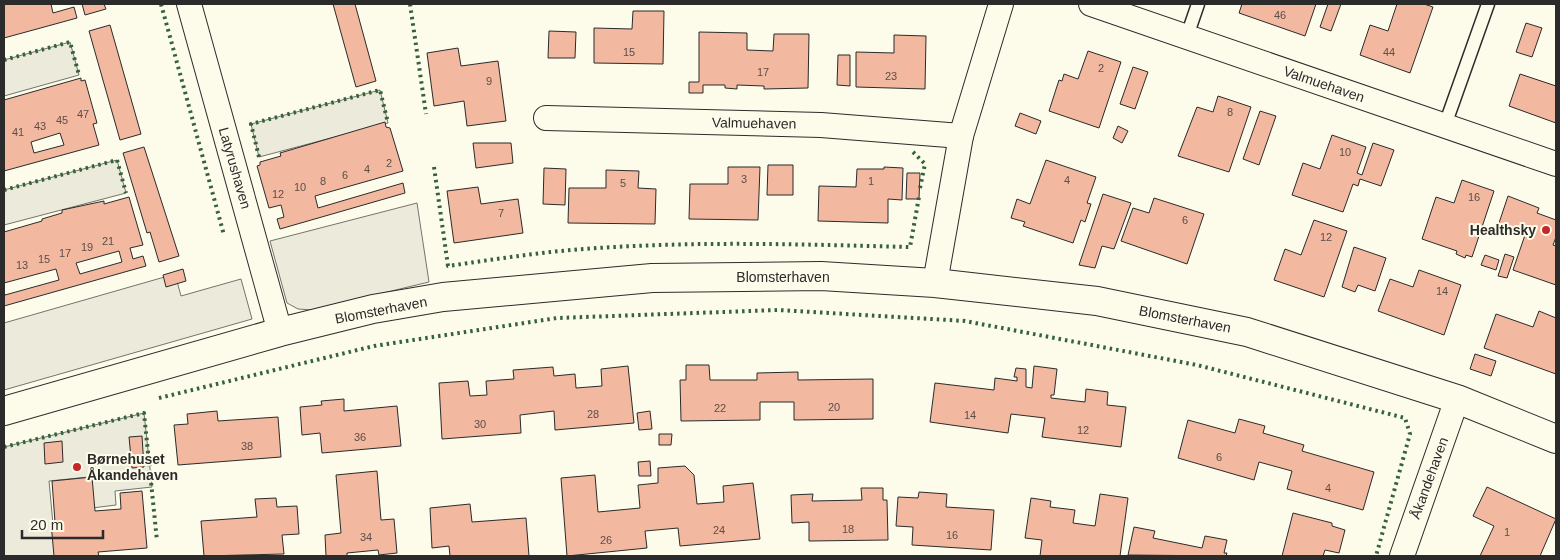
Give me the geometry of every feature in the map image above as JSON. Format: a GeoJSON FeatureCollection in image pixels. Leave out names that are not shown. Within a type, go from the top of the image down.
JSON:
{"type":"FeatureCollection","features":[{"type":"Feature","properties":{"kind":"street","name":"Latyrushaven"},"geometry":{"type":"LineString","coordinates":[[189,4],[280,332]]}},
{"type":"Feature","properties":{"kind":"street"},"geometry":{"type":"LineString","coordinates":[[935,283],[961,136],[1001,4]]}},
{"type":"Feature","properties":{"kind":"street","name":"Valmuehaven"},"geometry":{"type":"LineString","coordinates":[[1091,4],[1556,164]]}},
{"type":"Feature","properties":{"kind":"street","name":"Valmuehaven"},"geometry":{"type":"LineString","coordinates":[[546,118],[821,125],[961,136]]}},
{"type":"Feature","properties":{"kind":"street","name":"Blomsterhaven"},"geometry":{"type":"LineString","coordinates":[[4,410],[280,332],[374,309],[443,298],[652,278],[821,276],[935,283],[1097,301],[1247,332],[1458,399],[1556,439]]}},
{"type":"Feature","properties":{"kind":"street","name":"Åkandehaven"},"geometry":{"type":"LineString","coordinates":[[1402,556],[1458,399]]}},
{"type":"Feature","properties":{"kind":"lane"},"geometry":{"type":"LineString","coordinates":[[1187,36],[1198,4]]}},
{"type":"Feature","properties":{"kind":"lane"},"geometry":{"type":"LineString","coordinates":[[1445,125],[1488,4]]}},
{"type":"Feature","properties":{"kind":"shaded area"},"geometry":{"type":"Polygon","coordinates":[[[70,42],[79,75],[4,96],[4,60],[70,42]]]}},
{"type":"Feature","properties":{"kind":"shaded area"},"geometry":{"type":"Polygon","coordinates":[[[380,90],[388,123],[259,157],[251,124],[380,90]]]}},
{"type":"Feature","properties":{"kind":"shaded area"},"geometry":{"type":"Polygon","coordinates":[[[117,160],[126,193],[4,225],[4,190],[117,160]]]}},
{"type":"Feature","properties":{"kind":"shaded area"},"geometry":{"type":"Polygon","coordinates":[[[417,203],[429,282],[312,310],[298,309],[287,303],[270,241],[417,203]]]}},
{"type":"Feature","properties":{"kind":"shaded area"},"geometry":{"type":"Polygon","coordinates":[[[175,274],[181,296],[241,279],[252,319],[4,390],[4,323],[175,274]]]}},
{"type":"Feature","properties":{"kind":"shaded area","name":"Børnehuset Åkandehaven"},"geometry":{"type":"Polygon","coordinates":[[[144,413],[152,487],[115,491],[116,505],[92,508],[89,477],[49,481],[56,556],[4,556],[4,447],[144,413]]]}},
{"type":"Feature","properties":{"kind":"building"},"geometry":{"type":"Polygon","coordinates":[[[4,4],[51,4],[53,13],[74,7],[77,18],[4,38],[4,4]]]}},
{"type":"Feature","properties":{"kind":"building"},"geometry":{"type":"Polygon","coordinates":[[[82,4],[104,4],[106,9],[85,15],[82,4]]]}},
{"type":"Feature","properties":{"kind":"building"},"geometry":{"type":"Polygon","coordinates":[[[333,4],[355,4],[376,81],[356,87],[333,4]]]}},
{"type":"Feature","properties":{"kind":"building"},"geometry":{"type":"Polygon","coordinates":[[[1242,4],[1316,4],[1305,36],[1239,13],[1242,4]]]}},
{"type":"Feature","properties":{"kind":"building"},"geometry":{"type":"Polygon","coordinates":[[[1328,4],[1341,4],[1331,31],[1320,27],[1328,4]]]}},
{"type":"Feature","properties":{"kind":"building"},"geometry":{"type":"Polygon","coordinates":[[[1397,4],[1424,4],[1433,7],[1410,73],[1360,55],[1370,25],[1388,31],[1397,4]]]}},
{"type":"Feature","properties":{"kind":"building"},"geometry":{"type":"Polygon","coordinates":[[[633,11],[664,11],[663,64],[594,63],[594,28],[632,29],[633,11]]]}},
{"type":"Feature","properties":{"kind":"building"},"geometry":{"type":"Polygon","coordinates":[[[1526,23],[1542,28],[1532,57],[1516,52],[1526,23]]]}},
{"type":"Feature","properties":{"kind":"building"},"geometry":{"type":"Polygon","coordinates":[[[110,25],[141,134],[120,140],[89,31],[110,25]]]}},
{"type":"Feature","properties":{"kind":"building"},"geometry":{"type":"Polygon","coordinates":[[[549,31],[576,32],[575,58],[548,58],[549,31]]]}},
{"type":"Feature","properties":{"kind":"building"},"geometry":{"type":"Polygon","coordinates":[[[699,32],[747,33],[747,50],[773,51],[774,34],[809,34],[808,88],[764,89],[764,86],[737,85],[737,89],[725,88],[725,85],[703,85],[703,93],[689,93],[689,82],[699,82],[699,32]]]}},
{"type":"Feature","properties":{"kind":"building"},"geometry":{"type":"Polygon","coordinates":[[[894,35],[926,36],[925,89],[856,87],[856,52],[894,53],[894,35]]]}},
{"type":"Feature","properties":{"kind":"building"},"geometry":{"type":"Polygon","coordinates":[[[458,48],[461,66],[498,61],[506,121],[467,126],[464,101],[434,106],[427,53],[458,48]]]}},
{"type":"Feature","properties":{"kind":"building"},"geometry":{"type":"Polygon","coordinates":[[[1088,51],[1121,62],[1099,128],[1049,111],[1059,80],[1062,81],[1064,74],[1078,79],[1088,51]]]}},
{"type":"Feature","properties":{"kind":"building"},"geometry":{"type":"Polygon","coordinates":[[[838,55],[850,55],[850,86],[837,85],[838,55]]]}},
{"type":"Feature","properties":{"kind":"building"},"geometry":{"type":"Polygon","coordinates":[[[1133,67],[1148,72],[1135,109],[1120,104],[1133,67]]]}},
{"type":"Feature","properties":{"kind":"building"},"geometry":{"type":"Polygon","coordinates":[[[1520,74],[1556,86],[1556,123],[1509,106],[1520,74]]]}},
{"type":"Feature","properties":{"kind":"building"},"geometry":{"type":"Polygon","coordinates":[[[81,78],[81,81],[85,80],[97,123],[93,124],[99,145],[4,171],[4,100],[81,78]],[[60,133],[31,142],[34,153],[64,145],[60,133]]]}},
{"type":"Feature","properties":{"kind":"building"},"geometry":{"type":"Polygon","coordinates":[[[1218,96],[1251,107],[1229,172],[1178,156],[1197,107],[1213,112],[1218,96]]]}},
{"type":"Feature","properties":{"kind":"building"},"geometry":{"type":"Polygon","coordinates":[[[1260,111],[1276,116],[1259,165],[1243,159],[1260,111]]]}},
{"type":"Feature","properties":{"kind":"building"},"geometry":{"type":"Polygon","coordinates":[[[1020,113],[1041,121],[1036,134],[1015,126],[1020,113]]]}},
{"type":"Feature","properties":{"kind":"building"},"geometry":{"type":"Polygon","coordinates":[[[385,122],[386,127],[390,128],[403,171],[315,196],[318,208],[403,183],[405,193],[280,229],[277,219],[284,217],[281,205],[269,208],[257,166],[260,165],[260,162],[281,156],[280,153],[385,122]]]}},
{"type":"Feature","properties":{"kind":"building"},"geometry":{"type":"Polygon","coordinates":[[[1118,126],[1128,131],[1122,143],[1113,138],[1118,126]]]}},
{"type":"Feature","properties":{"kind":"building"},"geometry":{"type":"Polygon","coordinates":[[[1332,135],[1366,147],[1357,173],[1362,175],[1373,143],[1394,150],[1381,186],[1360,179],[1358,186],[1353,184],[1343,212],[1292,195],[1303,163],[1320,169],[1332,135]]]}},
{"type":"Feature","properties":{"kind":"building"},"geometry":{"type":"Polygon","coordinates":[[[473,143],[511,143],[513,163],[476,168],[473,143]]]}},
{"type":"Feature","properties":{"kind":"building"},"geometry":{"type":"Polygon","coordinates":[[[144,147],[179,256],[159,262],[150,232],[147,233],[123,153],[144,147]]]}},
{"type":"Feature","properties":{"kind":"building"},"geometry":{"type":"Polygon","coordinates":[[[1046,160],[1096,177],[1087,203],[1091,204],[1085,222],[1081,220],[1073,243],[1023,226],[1025,222],[1011,218],[1017,199],[1030,204],[1046,160]]]}},
{"type":"Feature","properties":{"kind":"building"},"geometry":{"type":"Polygon","coordinates":[[[768,165],[793,165],[793,195],[767,195],[768,165]]]}},
{"type":"Feature","properties":{"kind":"building"},"geometry":{"type":"Polygon","coordinates":[[[728,167],[760,167],[758,220],[689,219],[690,184],[728,184],[728,167]]]}},
{"type":"Feature","properties":{"kind":"building"},"geometry":{"type":"Polygon","coordinates":[[[884,167],[903,168],[902,200],[888,199],[888,223],[818,221],[819,186],[856,187],[857,169],[884,169],[884,167]]]}},
{"type":"Feature","properties":{"kind":"building"},"geometry":{"type":"Polygon","coordinates":[[[544,168],[566,169],[565,205],[543,204],[544,168]]]}},
{"type":"Feature","properties":{"kind":"building"},"geometry":{"type":"Polygon","coordinates":[[[606,170],[639,171],[638,188],[656,189],[655,224],[568,223],[569,188],[606,188],[606,170]]]}},
{"type":"Feature","properties":{"kind":"building"},"geometry":{"type":"Polygon","coordinates":[[[907,173],[920,173],[919,199],[906,199],[907,173]]]}},
{"type":"Feature","properties":{"kind":"building"},"geometry":{"type":"Polygon","coordinates":[[[1462,180],[1494,191],[1472,257],[1466,255],[1465,258],[1456,254],[1457,251],[1422,239],[1436,197],[1454,203],[1462,180]]]}},
{"type":"Feature","properties":{"kind":"building"},"geometry":{"type":"Polygon","coordinates":[[[478,187],[481,204],[518,199],[523,233],[454,243],[447,191],[478,187]]]}},
{"type":"Feature","properties":{"kind":"building"},"geometry":{"type":"Polygon","coordinates":[[[1103,194],[1131,203],[1114,249],[1102,246],[1095,268],[1079,265],[1103,194]]]}},
{"type":"Feature","properties":{"kind":"building"},"geometry":{"type":"Polygon","coordinates":[[[1508,196],[1539,208],[1537,213],[1556,220],[1556,237],[1553,245],[1556,246],[1556,285],[1513,270],[1525,235],[1498,226],[1508,196]]]}},
{"type":"Feature","properties":{"kind":"building"},"geometry":{"type":"Polygon","coordinates":[[[129,197],[143,245],[130,248],[133,259],[143,256],[146,266],[4,306],[4,292],[5,295],[59,280],[56,269],[4,283],[4,232],[42,221],[42,219],[62,213],[62,210],[104,201],[104,204],[129,197]],[[119,251],[76,263],[80,274],[122,262],[119,251]]]}},
{"type":"Feature","properties":{"kind":"building"},"geometry":{"type":"Polygon","coordinates":[[[1154,198],[1204,214],[1187,264],[1121,241],[1133,208],[1149,213],[1154,198]]]}},
{"type":"Feature","properties":{"kind":"building"},"geometry":{"type":"Polygon","coordinates":[[[1314,220],[1347,231],[1324,297],[1274,280],[1285,249],[1301,255],[1314,220]]]}},
{"type":"Feature","properties":{"kind":"building"},"geometry":{"type":"Polygon","coordinates":[[[1354,247],[1386,258],[1375,291],[1358,285],[1355,292],[1342,287],[1354,247]]]}},
{"type":"Feature","properties":{"kind":"building"},"geometry":{"type":"Polygon","coordinates":[[[1505,254],[1514,257],[1507,278],[1498,276],[1505,254]]]}},
{"type":"Feature","properties":{"kind":"building"},"geometry":{"type":"Polygon","coordinates":[[[1485,255],[1499,260],[1496,270],[1481,265],[1485,255]]]}},
{"type":"Feature","properties":{"kind":"building"},"geometry":{"type":"Polygon","coordinates":[[[183,269],[186,281],[166,287],[163,275],[183,269]]]}},
{"type":"Feature","properties":{"kind":"building"},"geometry":{"type":"Polygon","coordinates":[[[1419,270],[1461,285],[1444,335],[1378,311],[1390,279],[1413,287],[1419,270]]]}},
{"type":"Feature","properties":{"kind":"building"},"geometry":{"type":"Polygon","coordinates":[[[1539,311],[1556,318],[1556,374],[1484,348],[1496,314],[1533,327],[1539,311]]]}},
{"type":"Feature","properties":{"kind":"building"},"geometry":{"type":"Polygon","coordinates":[[[1475,354],[1496,361],[1491,376],[1470,369],[1475,354]]]}},
{"type":"Feature","properties":{"kind":"building"},"geometry":{"type":"Polygon","coordinates":[[[686,365],[709,365],[710,380],[757,380],[757,373],[798,372],[798,380],[873,379],[873,419],[794,420],[794,402],[760,402],[760,420],[681,421],[680,380],[686,380],[686,365]]]}},
{"type":"Feature","properties":{"kind":"building"},"geometry":{"type":"Polygon","coordinates":[[[628,366],[634,423],[555,430],[554,411],[520,415],[521,433],[442,439],[439,383],[468,381],[470,396],[487,395],[486,381],[514,379],[513,370],[553,367],[554,376],[575,374],[576,388],[602,386],[601,369],[628,366]]]}},
{"type":"Feature","properties":{"kind":"building"},"geometry":{"type":"Polygon","coordinates":[[[1034,366],[1057,369],[1054,395],[1051,395],[1051,398],[1085,402],[1086,389],[1108,392],[1107,405],[1126,407],[1121,447],[1042,437],[1045,418],[1011,414],[1008,433],[930,422],[935,383],[994,390],[995,378],[1017,381],[1017,377],[1014,377],[1016,368],[1026,369],[1026,387],[1032,388],[1034,366]]]}},
{"type":"Feature","properties":{"kind":"building"},"geometry":{"type":"Polygon","coordinates":[[[344,399],[344,411],[397,406],[401,446],[322,453],[320,433],[302,435],[300,407],[322,405],[321,401],[344,399]]]}},
{"type":"Feature","properties":{"kind":"building"},"geometry":{"type":"Polygon","coordinates":[[[217,411],[218,421],[278,417],[281,457],[178,465],[174,425],[188,424],[187,414],[217,411]]]}},
{"type":"Feature","properties":{"kind":"building"},"geometry":{"type":"Polygon","coordinates":[[[650,411],[652,429],[639,430],[637,413],[650,411]]]}},
{"type":"Feature","properties":{"kind":"building"},"geometry":{"type":"Polygon","coordinates":[[[1239,419],[1265,426],[1263,433],[1304,445],[1302,451],[1374,472],[1363,510],[1287,489],[1292,471],[1259,462],[1254,480],[1178,458],[1188,420],[1235,433],[1239,419]]]}},
{"type":"Feature","properties":{"kind":"building"},"geometry":{"type":"Polygon","coordinates":[[[659,434],[672,434],[671,445],[659,445],[659,434]]]}},
{"type":"Feature","properties":{"kind":"building"},"geometry":{"type":"Polygon","coordinates":[[[142,436],[144,467],[132,468],[129,437],[142,436]]]}},
{"type":"Feature","properties":{"kind":"building"},"geometry":{"type":"Polygon","coordinates":[[[62,441],[63,462],[45,464],[44,443],[62,441]]]}},
{"type":"Feature","properties":{"kind":"building"},"geometry":{"type":"Polygon","coordinates":[[[650,461],[651,476],[639,476],[638,462],[650,461]]]}},
{"type":"Feature","properties":{"kind":"building"},"geometry":{"type":"Polygon","coordinates":[[[685,466],[694,475],[697,504],[724,502],[723,486],[753,483],[760,539],[680,546],[678,528],[645,531],[647,548],[567,556],[561,478],[595,475],[598,512],[640,508],[638,485],[658,483],[658,468],[685,466]]]}},
{"type":"Feature","properties":{"kind":"building"},"geometry":{"type":"Polygon","coordinates":[[[377,471],[381,520],[394,519],[397,553],[379,555],[378,550],[347,553],[347,556],[326,556],[325,535],[341,533],[336,475],[377,471]]]}},
{"type":"Feature","properties":{"kind":"building"},"geometry":{"type":"Polygon","coordinates":[[[92,477],[95,511],[121,509],[120,493],[142,491],[147,548],[98,552],[99,556],[54,556],[51,523],[55,522],[52,481],[92,477]]]}},
{"type":"Feature","properties":{"kind":"building"},"geometry":{"type":"Polygon","coordinates":[[[1487,487],[1556,519],[1540,556],[1480,556],[1494,526],[1473,516],[1487,487]]]}},
{"type":"Feature","properties":{"kind":"building"},"geometry":{"type":"Polygon","coordinates":[[[861,488],[883,488],[883,500],[887,500],[888,540],[809,541],[809,522],[792,523],[791,495],[813,494],[812,501],[862,500],[861,488]]]}},
{"type":"Feature","properties":{"kind":"building"},"geometry":{"type":"Polygon","coordinates":[[[919,492],[947,494],[946,507],[994,510],[991,550],[912,545],[913,527],[896,526],[898,497],[918,498],[919,492]]]}},
{"type":"Feature","properties":{"kind":"building"},"geometry":{"type":"Polygon","coordinates":[[[1100,494],[1128,498],[1120,556],[1040,556],[1042,540],[1025,538],[1031,498],[1051,501],[1050,507],[1075,510],[1073,523],[1095,526],[1100,494]]]}},
{"type":"Feature","properties":{"kind":"building"},"geometry":{"type":"Polygon","coordinates":[[[276,498],[277,507],[297,506],[299,534],[282,535],[284,554],[204,556],[201,521],[257,517],[255,499],[276,498]]]}},
{"type":"Feature","properties":{"kind":"building"},"geometry":{"type":"Polygon","coordinates":[[[470,504],[472,522],[526,518],[529,556],[450,556],[449,546],[432,548],[430,508],[470,504]]]}},
{"type":"Feature","properties":{"kind":"building"},"geometry":{"type":"Polygon","coordinates":[[[1293,513],[1332,523],[1332,526],[1345,530],[1339,553],[1325,550],[1323,556],[1282,556],[1293,513]]]}},
{"type":"Feature","properties":{"kind":"building"},"geometry":{"type":"Polygon","coordinates":[[[1134,527],[1155,531],[1153,538],[1202,548],[1205,536],[1227,540],[1224,553],[1227,553],[1226,556],[1128,555],[1134,527]]]}},
{"type":"Feature","properties":{"kind":"hedge"},"geometry":{"type":"LineString","coordinates":[[161,4],[224,235]]}},
{"type":"Feature","properties":{"kind":"hedge"},"geometry":{"type":"LineString","coordinates":[[410,4],[426,114]]}},
{"type":"Feature","properties":{"kind":"hedge"},"geometry":{"type":"LineString","coordinates":[[4,60],[70,42],[79,75]]}},
{"type":"Feature","properties":{"kind":"hedge"},"geometry":{"type":"LineString","coordinates":[[259,157],[251,124],[380,90],[388,123]]}},
{"type":"Feature","properties":{"kind":"hedge"},"geometry":{"type":"LineString","coordinates":[[913,152],[925,164],[920,188]]}},
{"type":"Feature","properties":{"kind":"hedge"},"geometry":{"type":"LineString","coordinates":[[4,190],[117,160],[126,193]]}},
{"type":"Feature","properties":{"kind":"hedge"},"geometry":{"type":"LineString","coordinates":[[434,167],[448,266],[550,252],[685,244],[910,247],[919,197]]}},
{"type":"Feature","properties":{"kind":"hedge"},"geometry":{"type":"LineString","coordinates":[[159,398],[374,346],[557,318],[778,310],[965,321],[1197,365],[1405,418],[1410,434],[1376,556]]}},
{"type":"Feature","properties":{"kind":"hedge"},"geometry":{"type":"LineString","coordinates":[[4,447],[144,413],[157,541]]}},
{"type":"Feature","properties":{"kind":"place","name":"Healthsky"},"geometry":{"type":"Point","coordinates":[1546,230]}},
{"type":"Feature","properties":{"kind":"place","name":"Børnehuset Åkandehaven"},"geometry":{"type":"Point","coordinates":[77,467]}}]}
